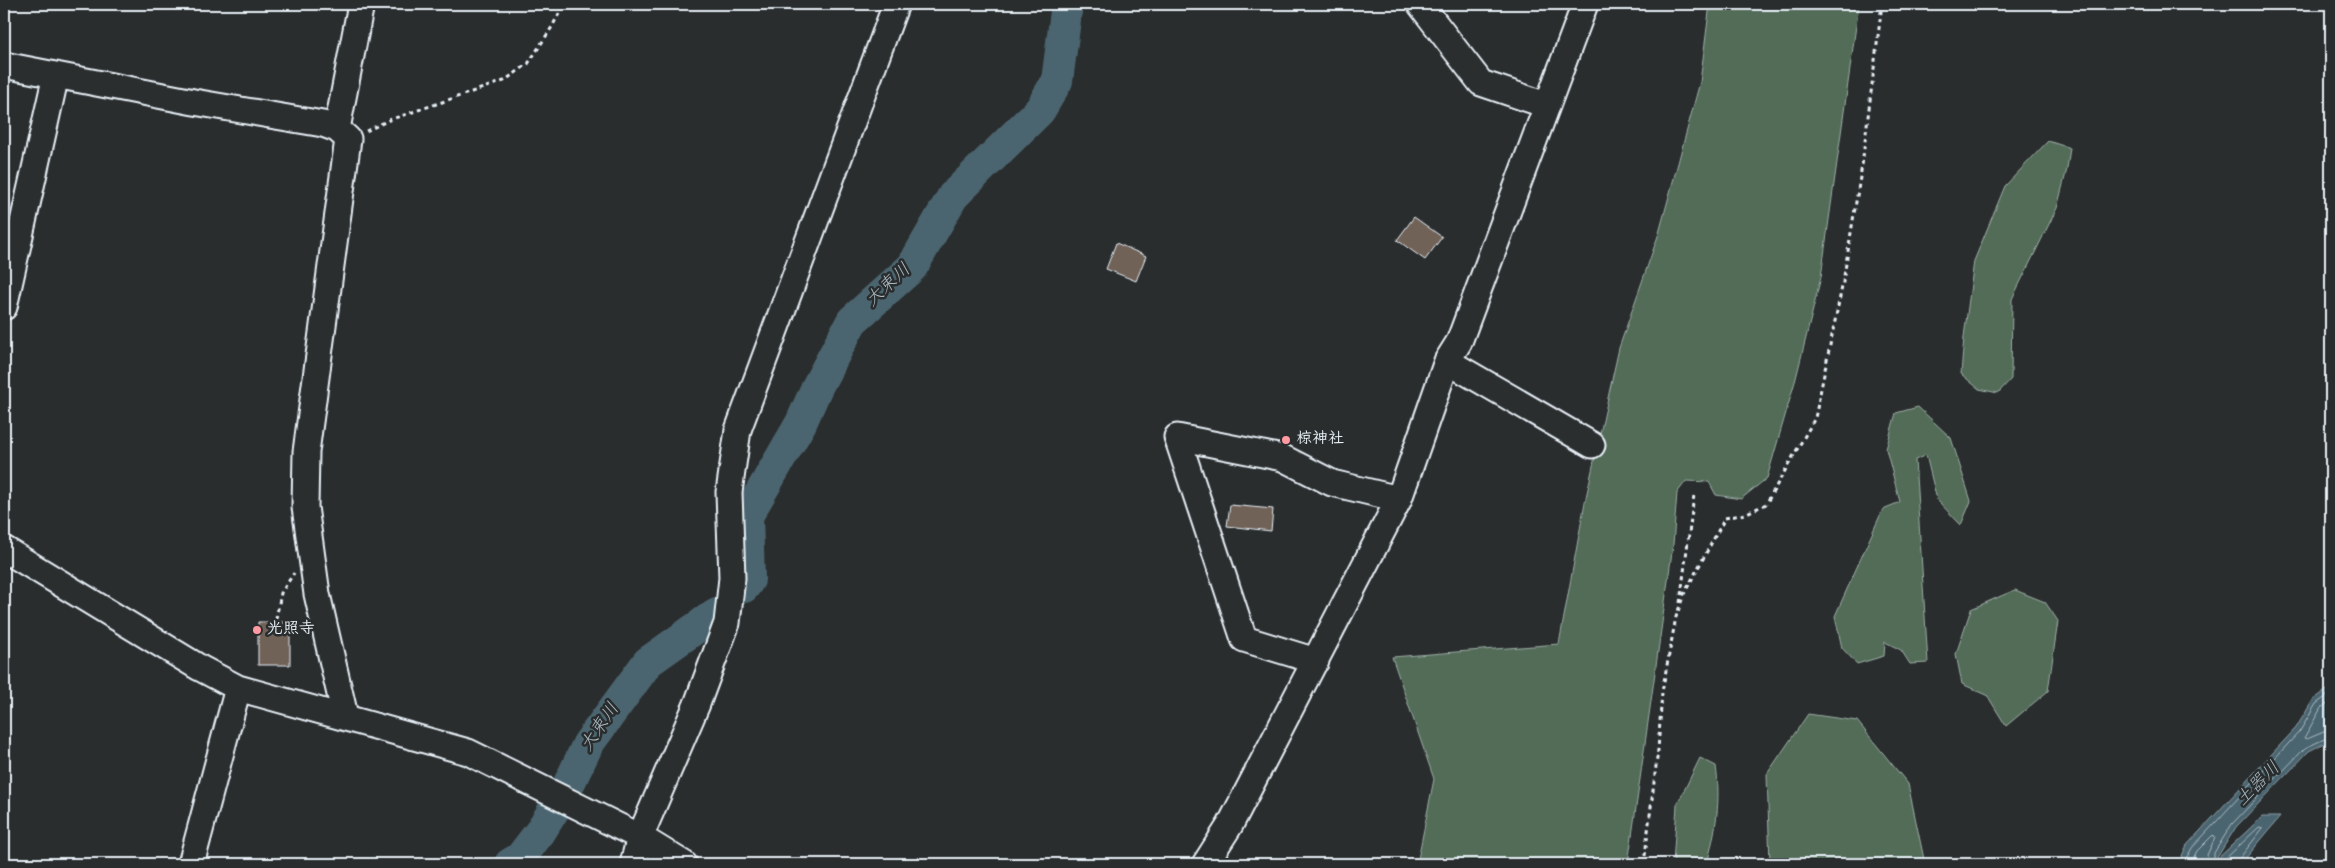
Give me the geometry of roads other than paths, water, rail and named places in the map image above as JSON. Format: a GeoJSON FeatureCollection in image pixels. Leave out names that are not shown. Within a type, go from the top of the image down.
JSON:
{"type":"FeatureCollection","features":[{"type":"Feature","properties":{"kind":"street"},"geometry":{"type":"LineString","coordinates":[[345,716],[317,594],[306,507],[306,452],[343,134],[361,4]]}},
{"type":"Feature","properties":{"kind":"street"},"geometry":{"type":"LineString","coordinates":[[633,864],[640,837],[697,704],[727,623],[732,578],[728,492],[738,430],[896,4]]}},
{"type":"Feature","properties":{"kind":"street"},"geometry":{"type":"LineString","coordinates":[[1420,4],[1481,83],[1546,105]]}},
{"type":"Feature","properties":{"kind":"street"},"geometry":{"type":"LineString","coordinates":[[1205,864],[1230,825],[1399,499],[1447,361],[1459,342],[1585,4]]}},
{"type":"Feature","properties":{"kind":"street"},"geometry":{"type":"LineString","coordinates":[[4,65],[323,124],[343,134]]}},
{"type":"Feature","properties":{"kind":"street"},"geometry":{"type":"LineString","coordinates":[[4,307],[56,75]]}},
{"type":"Feature","properties":{"kind":"street"},"geometry":{"type":"LineString","coordinates":[[1447,361],[1592,445]]}},
{"type":"Feature","properties":{"kind":"street"},"geometry":{"type":"LineString","coordinates":[[1316,661],[1244,639],[1176,437],[1283,458],[1332,483],[1399,499]]}},
{"type":"Feature","properties":{"kind":"street"},"geometry":{"type":"LineString","coordinates":[[4,549],[200,668],[238,688],[345,716],[468,752],[640,837],[684,864]]}},
{"type":"Feature","properties":{"kind":"street"},"geometry":{"type":"LineString","coordinates":[[191,864],[238,688]]}},
{"type":"Feature","properties":{"kind":"water","name":"土器川"},"geometry":{"type":"Polygon","coordinates":[[[2331,687],[2331,740],[2309,751],[2236,827],[2215,861],[2262,817],[2280,817],[2241,864],[2178,864],[2187,845],[2296,728],[2313,700],[2331,687]]]}},
{"type":"Feature","properties":{"kind":"waterway","name":"大束川"},"geometry":{"type":"LineString","coordinates":[[744,587],[749,580],[747,516],[801,423],[817,387],[852,321],[912,267],[953,196],[1040,110],[1057,81],[1067,4]]}},
{"type":"Feature","properties":{"kind":"waterway","name":"大束川"},"geometry":{"type":"LineString","coordinates":[[510,864],[520,858],[540,832],[566,790],[588,744],[648,662],[717,613]]}},
{"type":"Feature","properties":{"kind":"place","name":"椋神社"},"geometry":{"type":"Point","coordinates":[1286,440]}},
{"type":"Feature","properties":{"kind":"place","name":"光照寺"},"geometry":{"type":"Point","coordinates":[257,630]}}]}
